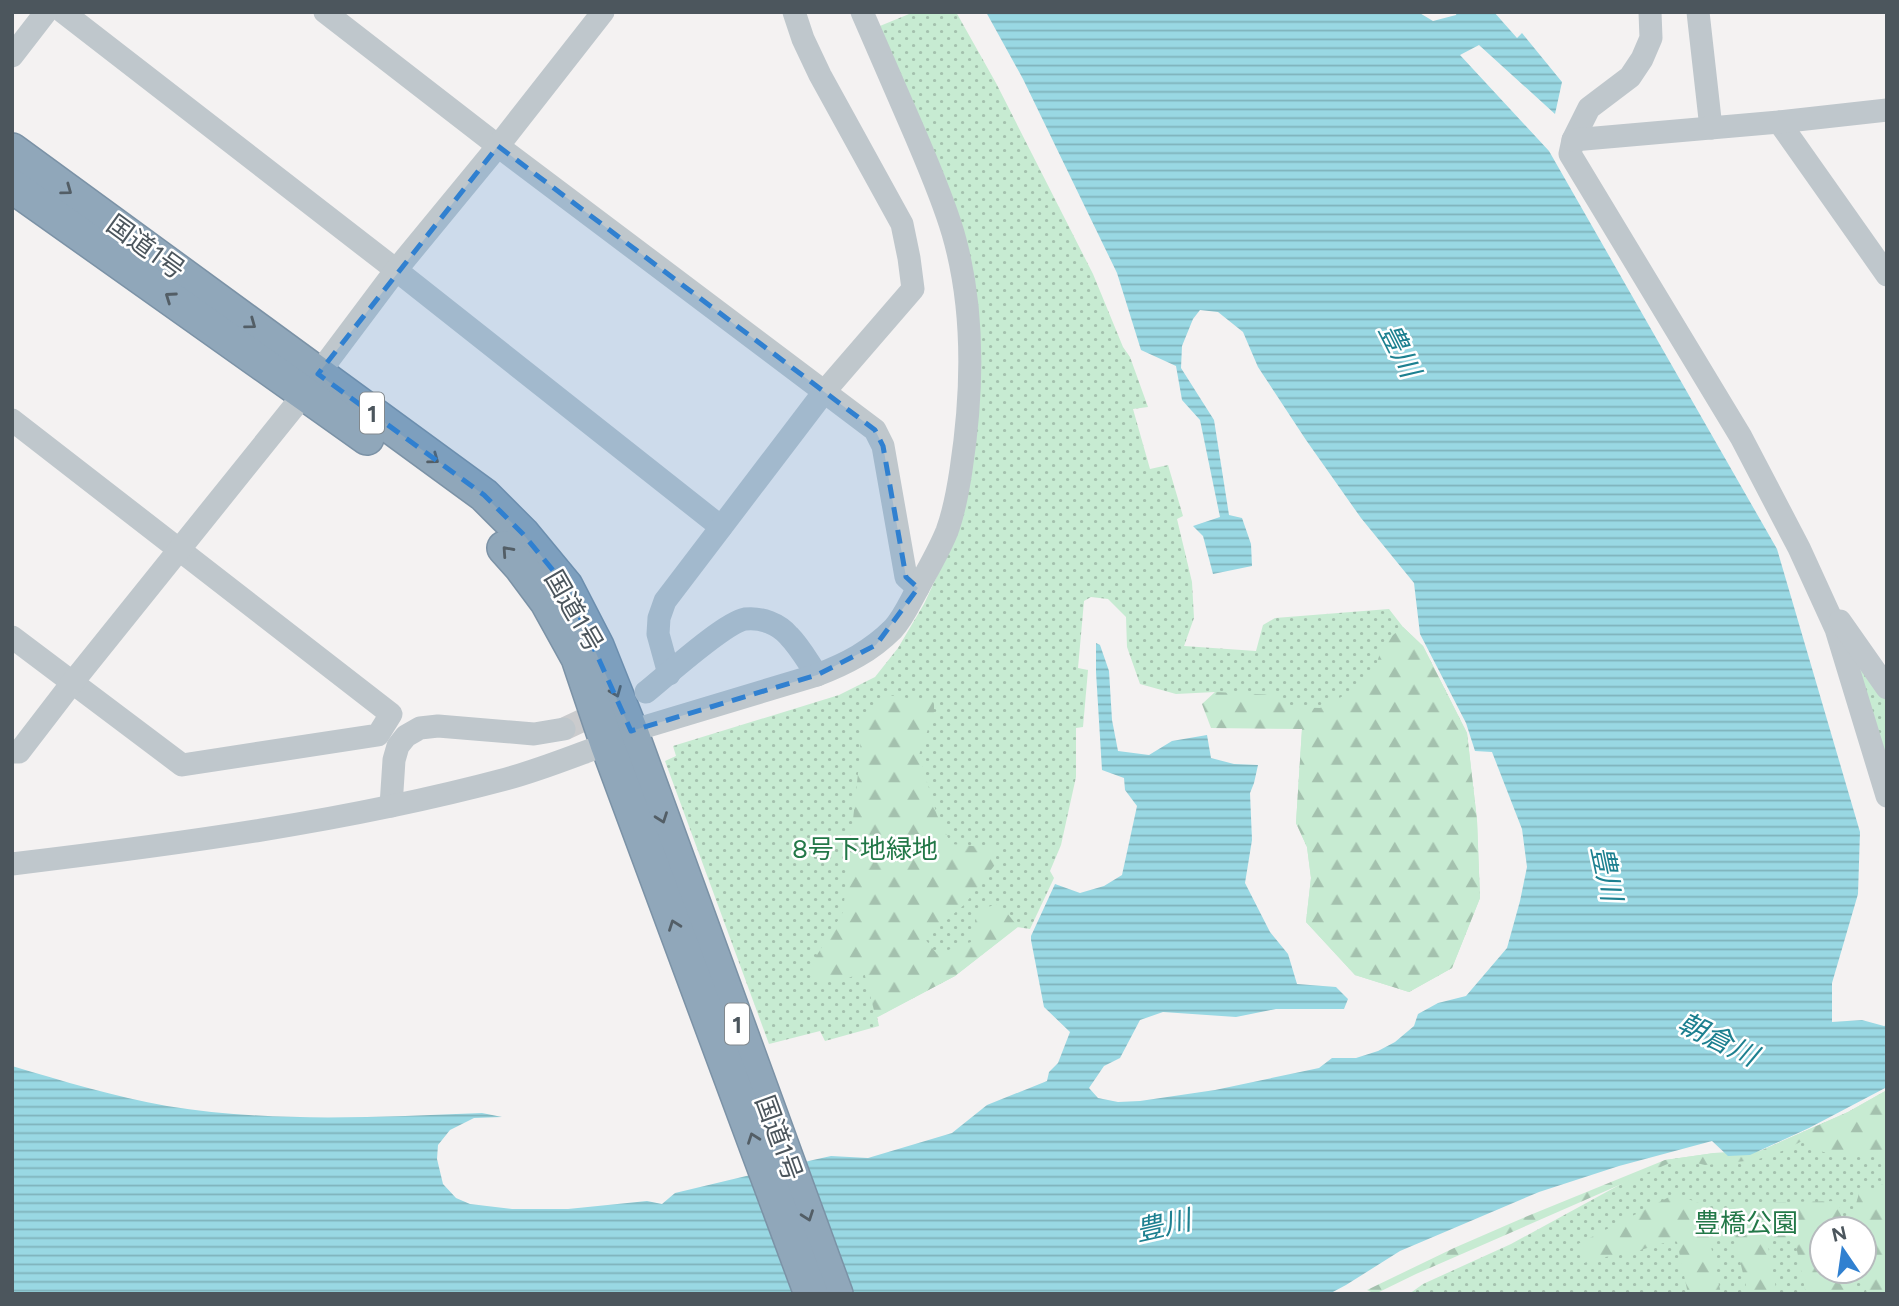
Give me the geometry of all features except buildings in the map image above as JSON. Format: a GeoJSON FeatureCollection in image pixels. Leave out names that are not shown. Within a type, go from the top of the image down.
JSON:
{"type":"FeatureCollection","features":[{"type":"Feature","properties":{"kind":"highway","name":"国道1号"},"geometry":{"type":"LineString","coordinates":[[12,150],[473,513],[521,567],[547,602],[623,748],[836,1294]]}},
{"type":"Feature","properties":{"kind":"highway","name":"国道1号"},"geometry":{"type":"LineString","coordinates":[[12,186],[312,384]]}},
{"type":"Feature","properties":{"kind":"highway","name":"国道1号"},"geometry":{"type":"LineString","coordinates":[[623,748],[811,1294]]}},
{"type":"Feature","properties":{"kind":"street"},"geometry":{"type":"LineString","coordinates":[[12,56],[46,12]]}},
{"type":"Feature","properties":{"kind":"street"},"geometry":{"type":"LineString","coordinates":[[64,12],[721,527]]}},
{"type":"Feature","properties":{"kind":"street"},"geometry":{"type":"LineString","coordinates":[[325,12],[874,430],[883,446],[906,577],[918,588]]}},
{"type":"Feature","properties":{"kind":"street"},"geometry":{"type":"LineString","coordinates":[[12,752],[19,752],[312,384],[396,270],[603,12]]}},
{"type":"Feature","properties":{"kind":"street"},"geometry":{"type":"LineString","coordinates":[[669,674],[658,634],[659,618],[665,601],[824,391],[913,289],[902,224],[820,75],[794,12]]}},
{"type":"Feature","properties":{"kind":"street"},"geometry":{"type":"LineString","coordinates":[[12,864],[190,842],[391,806],[623,748],[846,664],[876,645],[895,627],[932,563],[947,529],[958,489],[969,398],[970,337],[965,289],[949,222],[937,186],[862,12]]}},
{"type":"Feature","properties":{"kind":"street"},"geometry":{"type":"LineString","coordinates":[[1650,12],[1651,38],[1642,59],[1630,77],[1589,108],[1573,139],[1570,154],[1741,437],[1799,548],[1836,629],[1887,796]]}},
{"type":"Feature","properties":{"kind":"street"},"geometry":{"type":"LineString","coordinates":[[1698,12],[1711,128]]}},
{"type":"Feature","properties":{"kind":"street"},"geometry":{"type":"LineString","coordinates":[[1573,139],[1887,110]]}},
{"type":"Feature","properties":{"kind":"street"},"geometry":{"type":"LineString","coordinates":[[1779,122],[1887,275]]}},
{"type":"Feature","properties":{"kind":"street"},"geometry":{"type":"LineString","coordinates":[[12,420],[391,714],[378,735],[182,765],[12,637]]}},
{"type":"Feature","properties":{"kind":"street"},"geometry":{"type":"LineString","coordinates":[[1816,586],[1887,688]]}},
{"type":"Feature","properties":{"kind":"street"},"geometry":{"type":"LineString","coordinates":[[646,692],[719,633],[743,619],[761,619],[775,625],[788,635],[817,675]]}},
{"type":"Feature","properties":{"kind":"street"},"geometry":{"type":"LineString","coordinates":[[391,806],[394,760],[398,746],[406,736],[420,728],[438,726],[534,734],[564,729]]}},
{"type":"Feature","properties":{"kind":"highlighted area"},"geometry":{"type":"Polygon","coordinates":[[[498,146],[875,430],[883,446],[906,577],[918,588],[876,645],[817,675],[631,731],[566,586],[523,534],[484,495],[318,374],[498,146]]]}},
{"type":"Feature","properties":{"kind":"green space","name":"8号下地緑地"},"geometry":{"type":"Polygon","coordinates":[[[914,12],[956,12],[996,83],[1093,274],[1123,347],[1130,357],[1148,407],[1133,409],[1150,469],[1168,465],[1183,516],[1177,519],[1192,582],[1194,618],[1184,646],[1256,651],[1263,625],[1275,618],[1389,609],[1423,646],[1467,733],[1477,820],[1480,898],[1452,968],[1409,992],[1355,975],[1306,922],[1311,878],[1307,847],[1296,823],[1302,729],[1215,692],[1176,694],[1140,684],[1127,647],[1126,617],[1108,599],[1091,597],[1084,601],[1078,668],[1088,670],[1083,727],[1076,728],[1076,777],[1061,845],[1050,871],[1054,878],[1030,929],[1017,927],[955,976],[877,1017],[879,1026],[825,1041],[820,1031],[769,1044],[665,761],[676,756],[673,746],[839,695],[875,677],[898,648],[924,604],[951,546],[978,330],[875,28],[914,12]]]}},
{"type":"Feature","properties":{"kind":"green space"},"geometry":{"type":"Polygon","coordinates":[[[1403,627],[1423,646],[1467,733],[1477,820],[1480,898],[1452,968],[1409,992],[1355,975],[1306,922],[1311,878],[1307,847],[1296,823],[1302,729],[1211,728],[1202,704],[1215,692],[1275,695],[1284,707],[1320,708],[1373,676],[1383,643],[1403,627]]]}},
{"type":"Feature","properties":{"kind":"green space"},"geometry":{"type":"Polygon","coordinates":[[[1836,629],[1887,689],[1887,796],[1836,629]]]}},
{"type":"Feature","properties":{"kind":"green space"},"geometry":{"type":"Polygon","coordinates":[[[887,695],[934,702],[934,712],[919,755],[937,815],[951,844],[993,848],[997,862],[965,904],[925,939],[937,954],[971,942],[978,909],[1000,904],[1018,927],[955,976],[876,1018],[864,972],[838,982],[813,982],[811,965],[843,912],[860,755],[861,720],[887,695]]]}},
{"type":"Feature","properties":{"kind":"green space","name":"豊橋公園"},"geometry":{"type":"Polygon","coordinates":[[[1887,1090],[1887,1294],[1409,1294],[1423,1284],[1511,1244],[1665,1160],[1714,1153],[1760,1151],[1848,1112],[1887,1090]]]}},
{"type":"Feature","properties":{"kind":"green space"},"geometry":{"type":"Polygon","coordinates":[[[1887,1090],[1887,1157],[1823,1152],[1804,1140],[1756,1160],[1705,1165],[1684,1160],[1672,1162],[1375,1294],[1367,1290],[1454,1248],[1665,1160],[1714,1153],[1760,1151],[1848,1112],[1887,1090]]]}},
{"type":"Feature","properties":{"kind":"green space"},"geometry":{"type":"Polygon","coordinates":[[[1887,1181],[1887,1294],[1867,1294],[1865,1285],[1878,1285],[1878,1215],[1856,1215],[1855,1208],[1859,1193],[1887,1181]]]}},
{"type":"Feature","properties":{"kind":"green space"},"geometry":{"type":"Polygon","coordinates":[[[1677,1195],[1699,1203],[1703,1208],[1721,1294],[1688,1294],[1677,1242],[1674,1240],[1584,1263],[1576,1248],[1578,1244],[1677,1195]]]}},
{"type":"Feature","properties":{"kind":"green space"},"geometry":{"type":"Polygon","coordinates":[[[1838,1201],[1841,1215],[1808,1215],[1808,1285],[1854,1285],[1856,1294],[1806,1294],[1795,1241],[1791,1237],[1773,1241],[1768,1246],[1777,1294],[1748,1294],[1731,1224],[1740,1203],[1838,1201]]]}},
{"type":"Feature","properties":{"kind":"water"},"geometry":{"type":"Polygon","coordinates":[[[986,12],[1418,12],[1433,21],[1456,15],[1457,12],[1494,12],[1517,38],[1522,33],[1562,82],[1555,114],[1479,45],[1460,55],[1549,151],[1777,549],[1860,832],[1858,894],[1832,983],[1832,1022],[1862,1020],[1887,1025],[1887,1087],[1750,1155],[1728,1156],[1712,1141],[1619,1166],[1539,1192],[1400,1251],[1329,1294],[12,1294],[12,1066],[128,1098],[206,1111],[285,1117],[482,1113],[502,1117],[474,1118],[450,1130],[438,1145],[437,1159],[443,1184],[456,1198],[470,1204],[512,1209],[568,1209],[647,1201],[662,1204],[675,1193],[813,1160],[831,1156],[868,1158],[952,1133],[987,1105],[1047,1081],[1049,1072],[1058,1063],[1070,1032],[1044,1007],[1031,936],[1055,884],[1080,893],[1104,886],[1122,875],[1137,806],[1125,790],[1124,778],[1102,770],[1096,643],[1100,645],[1109,671],[1112,720],[1118,751],[1149,755],[1172,741],[1207,735],[1211,758],[1234,764],[1258,765],[1250,793],[1252,840],[1245,883],[1270,932],[1288,954],[1297,984],[1336,987],[1348,999],[1344,1009],[1276,1009],[1236,1017],[1163,1012],[1140,1020],[1120,1058],[1104,1066],[1089,1088],[1098,1098],[1118,1102],[1140,1101],[1215,1090],[1319,1068],[1332,1058],[1356,1058],[1378,1051],[1395,1042],[1414,1026],[1418,1014],[1438,1003],[1466,996],[1507,948],[1527,867],[1522,829],[1492,752],[1475,751],[1466,723],[1420,634],[1414,583],[1361,518],[1306,440],[1258,367],[1243,332],[1218,312],[1200,310],[1193,319],[1182,346],[1181,368],[1214,420],[1229,515],[1242,518],[1251,544],[1252,566],[1213,574],[1203,536],[1193,526],[1220,517],[1200,420],[1182,400],[1176,366],[1141,350],[1117,273],[1023,79],[986,12]]]}},
{"type":"Feature","properties":{"kind":"tunnel"},"geometry":{"type":"LineString","coordinates":[[564,729],[609,708]]}},
{"type":"Feature","properties":{"kind":"water label","name":"豊川"},"geometry":{"type":"Point","coordinates":[1400,350]}},
{"type":"Feature","properties":{"kind":"water label","name":"豊川"},"geometry":{"type":"Point","coordinates":[1607,873]}},
{"type":"Feature","properties":{"kind":"water label","name":"朝倉川"},"geometry":{"type":"Point","coordinates":[1718,1039]}},
{"type":"Feature","properties":{"kind":"water label","name":"豊川"},"geometry":{"type":"Point","coordinates":[1163,1225]}}]}
